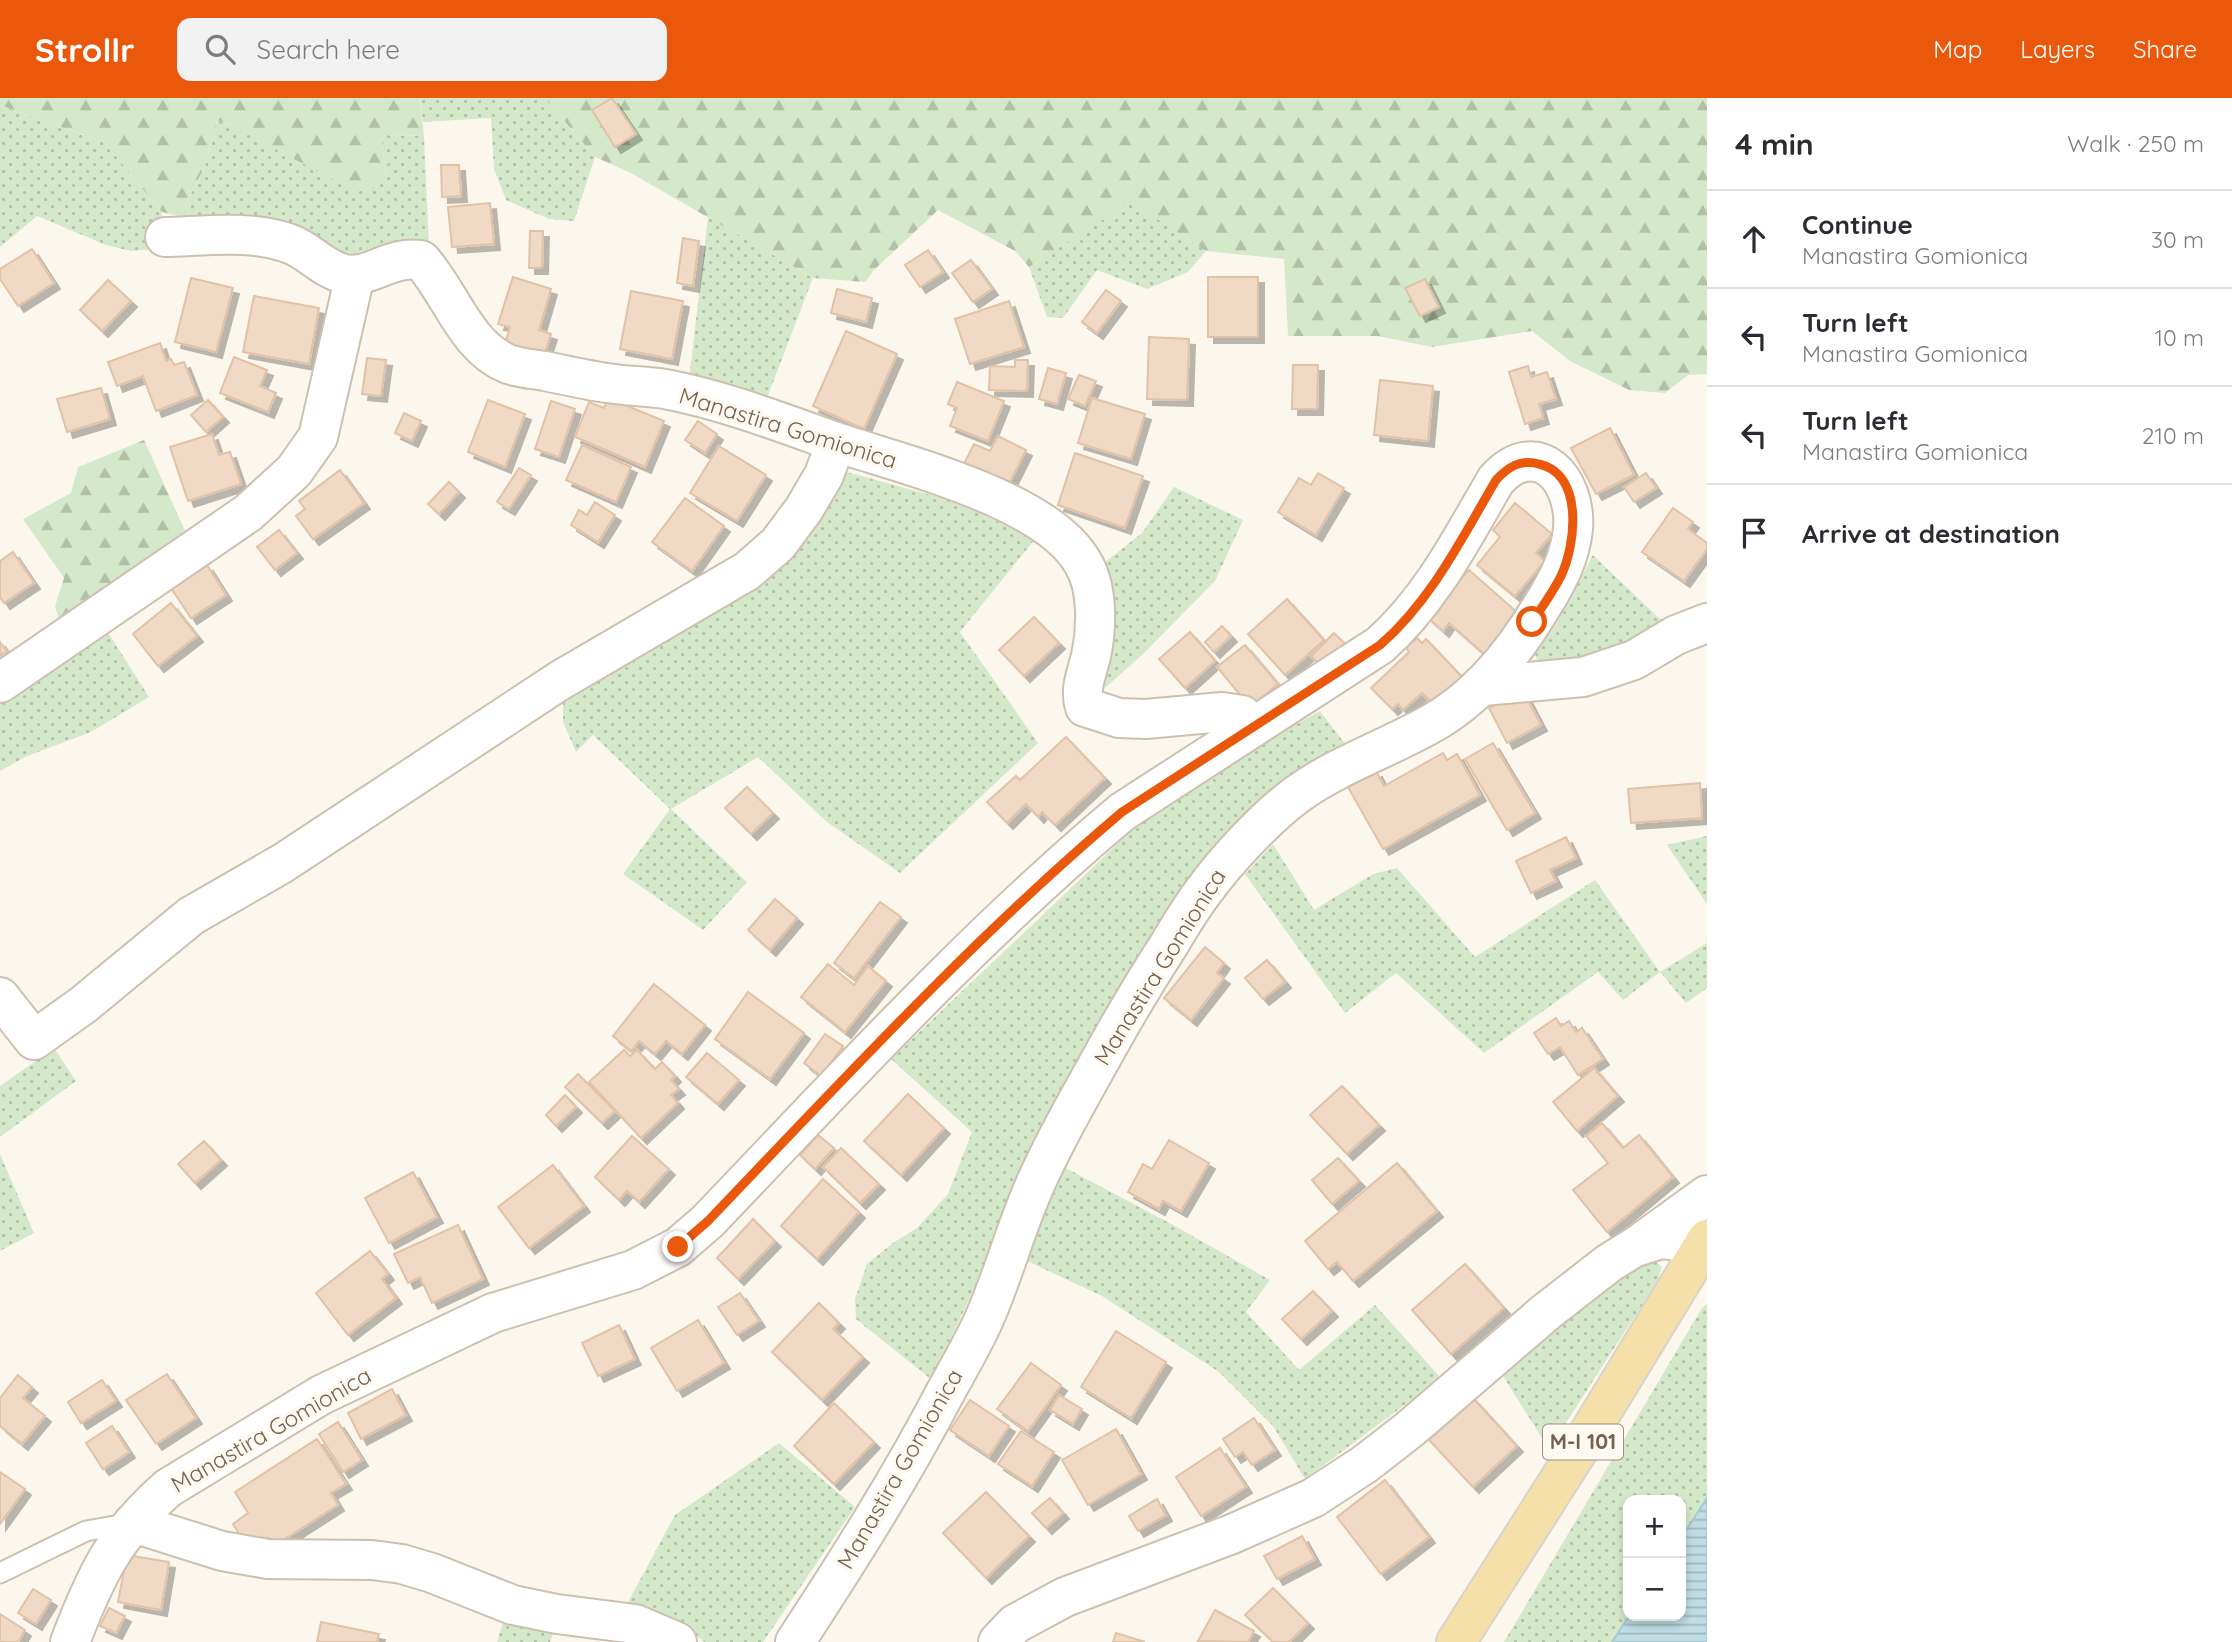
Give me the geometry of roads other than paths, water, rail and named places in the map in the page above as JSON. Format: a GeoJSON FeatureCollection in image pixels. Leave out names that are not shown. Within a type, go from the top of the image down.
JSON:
{"type":"FeatureCollection","features":[{"type":"Feature","properties":{"kind":"main road","name":"M-I 101"},"geometry":{"type":"LineString","coordinates":[[1456,1642],[1581,1446],[1703,1245]]}},
{"type":"Feature","properties":{"kind":"street"},"geometry":{"type":"LineString","coordinates":[[0,683],[248,513],[295,471],[318,437],[355,275],[332,270],[295,246],[274,239],[241,236],[165,237]]}},
{"type":"Feature","properties":{"kind":"street","name":"Manastira Gomionica"},"geometry":{"type":"LineString","coordinates":[[355,275],[401,259],[421,260],[438,281],[475,341],[509,364],[606,383],[665,390],[757,413],[989,495],[1038,520],[1074,548],[1092,581],[1094,618],[1092,653],[1082,691],[1085,707],[1119,718],[1146,719],[1222,712],[1242,716],[1253,725]]}},
{"type":"Feature","properties":{"kind":"street"},"geometry":{"type":"LineString","coordinates":[[0,997],[34,1040],[83,1005],[191,916],[283,863],[559,681],[747,571],[778,544],[804,509],[824,475],[836,442]]}},
{"type":"Feature","properties":{"kind":"street","name":"Manastira Gomionica"},"geometry":{"type":"LineString","coordinates":[[70,1642],[106,1560],[132,1523],[168,1489],[321,1395],[493,1313],[633,1270],[678,1247],[708,1221],[911,1008],[1085,843],[1122,812],[1380,645],[1395,632],[1441,573],[1504,471],[1516,464],[1536,463],[1554,470],[1570,492],[1573,529],[1562,575],[1532,622],[1483,686],[1431,724],[1357,759],[1297,794],[1227,862],[1200,894],[1134,999],[1059,1135],[1037,1179],[984,1320],[924,1434],[858,1545],[795,1642]]}},
{"type":"Feature","properties":{"kind":"street"},"geometry":{"type":"LineString","coordinates":[[1483,686],[1583,677],[1634,660],[1676,635],[1707,622]]}},
{"type":"Feature","properties":{"kind":"street"},"geometry":{"type":"LineString","coordinates":[[998,1642],[1015,1625],[1065,1597],[1231,1534],[1313,1498],[1365,1464],[1410,1429],[1546,1311],[1609,1263],[1707,1195]]}},
{"type":"Feature","properties":{"kind":"street"},"geometry":{"type":"LineString","coordinates":[[1633,1248],[1661,1239],[1703,1245]]}},
{"type":"Feature","properties":{"kind":"street"},"geometry":{"type":"LineString","coordinates":[[132,1523],[222,1551],[257,1557],[372,1560],[401,1564],[432,1573],[513,1605],[635,1625],[677,1642]]}},
{"type":"Feature","properties":{"kind":"lane"},"geometry":{"type":"LineString","coordinates":[[0,1573],[86,1531],[132,1523]]}},
{"type":"Feature","properties":{"kind":"water"},"geometry":{"type":"Polygon","coordinates":[[[1707,1498],[1707,1642],[1612,1642],[1626,1621],[1686,1621],[1686,1530],[1707,1498]]]}}]}
